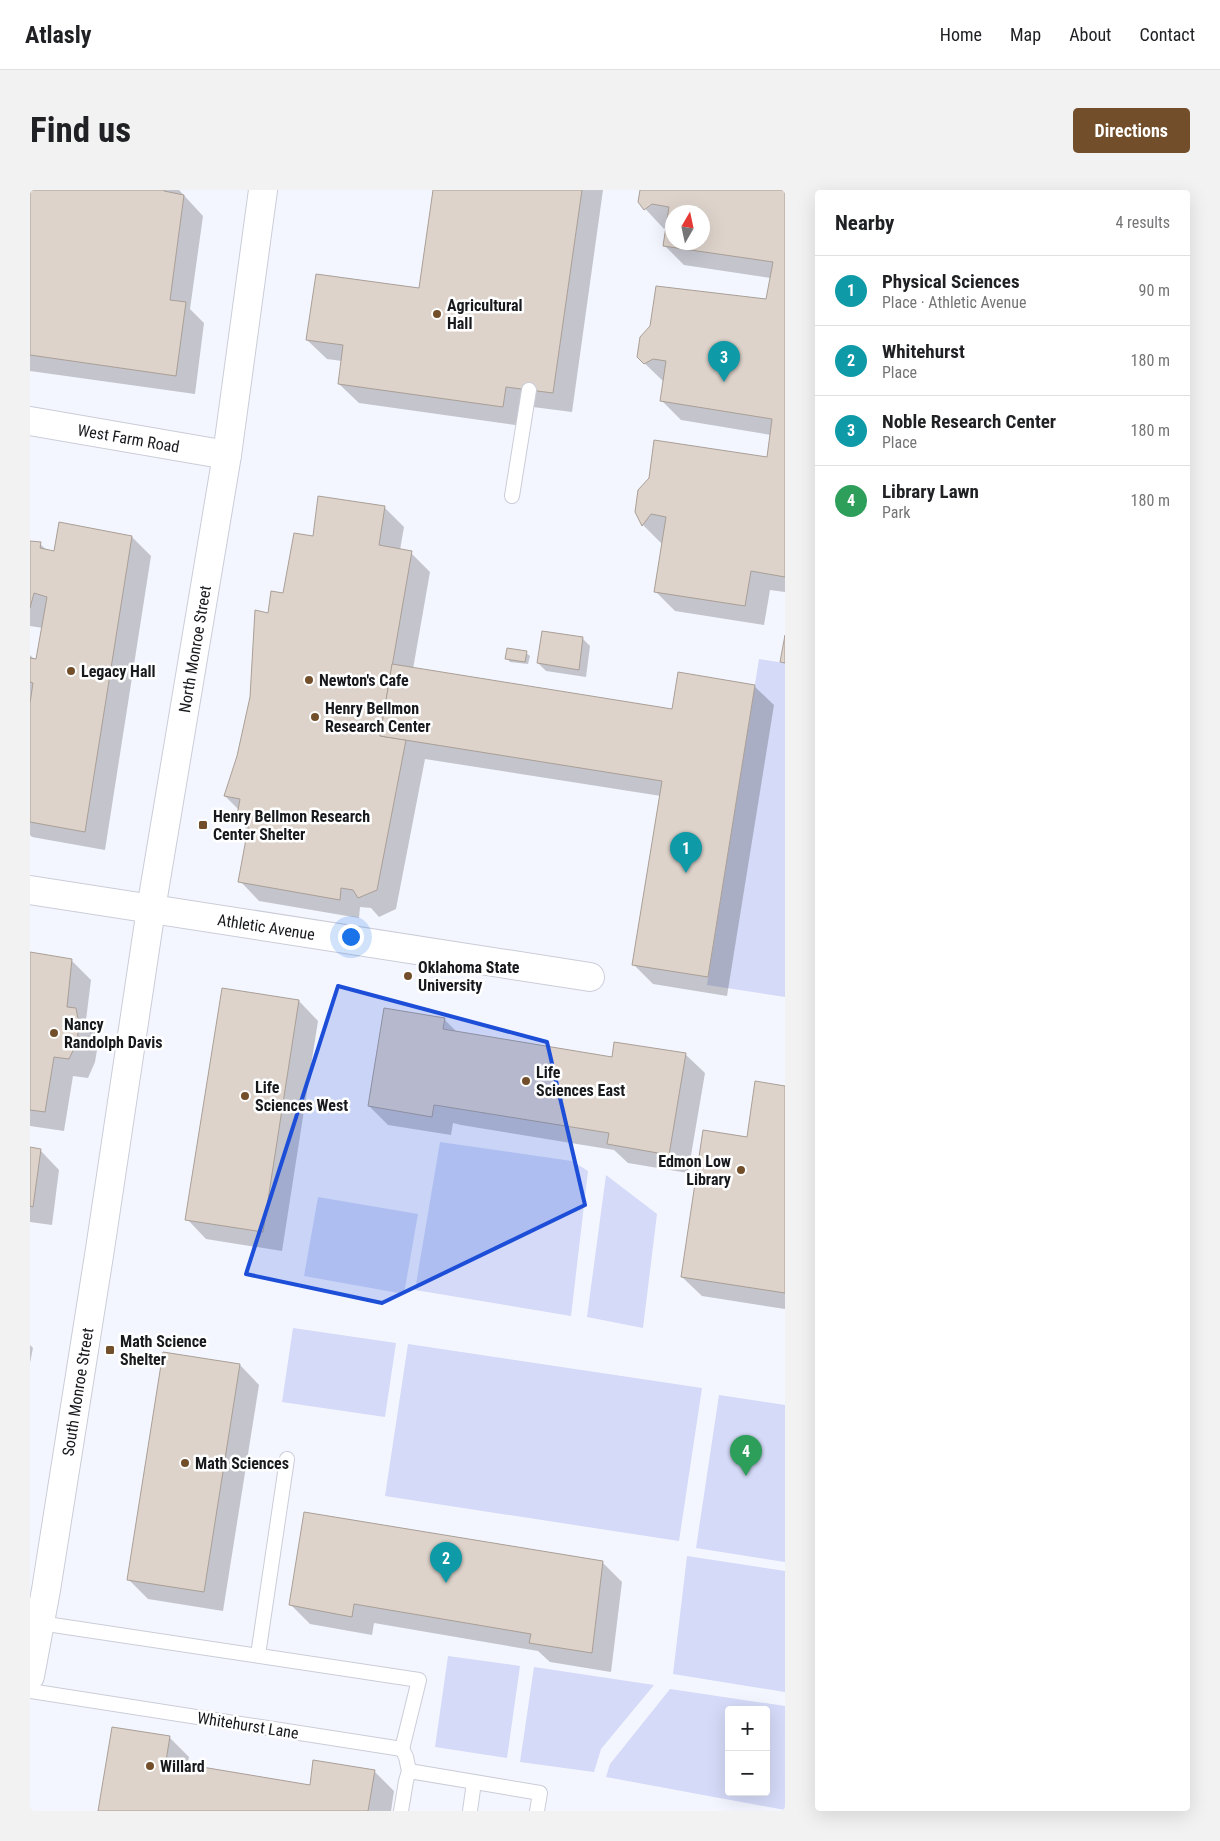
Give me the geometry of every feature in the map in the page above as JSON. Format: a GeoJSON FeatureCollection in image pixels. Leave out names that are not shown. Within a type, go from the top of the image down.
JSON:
{"type":"FeatureCollection","features":[{"type":"Feature","properties":{"kind":"street","name":"North Monroe Street"},"geometry":{"type":"LineString","coordinates":[[122,1108],[151,909],[227,455],[263,190]]}},
{"type":"Feature","properties":{"kind":"street","name":"West Farm Road"},"geometry":{"type":"LineString","coordinates":[[30,421],[227,455]]}},
{"type":"Feature","properties":{"kind":"street","name":"Athletic Avenue"},"geometry":{"type":"LineString","coordinates":[[30,890],[590,977]]}},
{"type":"Feature","properties":{"kind":"street","name":"South Monroe Street"},"geometry":{"type":"LineString","coordinates":[[30,1676],[122,1108]]}},
{"type":"Feature","properties":{"kind":"lane"},"geometry":{"type":"LineString","coordinates":[[512,496],[529,390]]}},
{"type":"Feature","properties":{"kind":"lane"},"geometry":{"type":"LineString","coordinates":[[258,1655],[287,1459]]}},
{"type":"Feature","properties":{"kind":"lane"},"geometry":{"type":"LineString","coordinates":[[40,1623],[418,1680],[402,1749],[409,1771],[401,1811]]}},
{"type":"Feature","properties":{"kind":"lane","name":"Whitehurst Lane"},"geometry":{"type":"LineString","coordinates":[[30,1691],[402,1749]]}},
{"type":"Feature","properties":{"kind":"lane"},"geometry":{"type":"LineString","coordinates":[[409,1771],[540,1793],[537,1811]]}},
{"type":"Feature","properties":{"kind":"lane"},"geometry":{"type":"LineString","coordinates":[[470,1811],[474,1782]]}},
{"type":"Feature","properties":{"kind":"highlighted area"},"geometry":{"type":"Polygon","coordinates":[[[338,986],[547,1042],[585,1205],[382,1303],[246,1274],[338,986]]]}},
{"type":"Feature","properties":{"kind":"shaded area"},"geometry":{"type":"Polygon","coordinates":[[[759,659],[785,663],[785,997],[707,985],[759,659]]]}},
{"type":"Feature","properties":{"kind":"shaded area"},"geometry":{"type":"Polygon","coordinates":[[[440,1142],[572,1161],[588,1171],[571,1316],[415,1290],[440,1142]]]}},
{"type":"Feature","properties":{"kind":"shaded area"},"geometry":{"type":"Polygon","coordinates":[[[606,1175],[657,1214],[643,1328],[587,1317],[606,1175]]]}},
{"type":"Feature","properties":{"kind":"shaded area"},"geometry":{"type":"Polygon","coordinates":[[[318,1197],[418,1214],[404,1294],[304,1276],[318,1197]]]}},
{"type":"Feature","properties":{"kind":"shaded area"},"geometry":{"type":"Polygon","coordinates":[[[293,1328],[396,1343],[385,1417],[282,1402],[293,1328]]]}},
{"type":"Feature","properties":{"kind":"shaded area"},"geometry":{"type":"Polygon","coordinates":[[[408,1344],[702,1388],[679,1541],[385,1496],[408,1344]]]}},
{"type":"Feature","properties":{"kind":"shaded area"},"geometry":{"type":"Polygon","coordinates":[[[719,1395],[785,1405],[785,1562],[696,1548],[719,1395]]]}},
{"type":"Feature","properties":{"kind":"shaded area"},"geometry":{"type":"Polygon","coordinates":[[[687,1556],[785,1571],[785,1692],[673,1674],[687,1556]]]}},
{"type":"Feature","properties":{"kind":"shaded area"},"geometry":{"type":"Polygon","coordinates":[[[448,1656],[520,1666],[507,1758],[435,1747],[448,1656]]]}},
{"type":"Feature","properties":{"kind":"shaded area"},"geometry":{"type":"Polygon","coordinates":[[[534,1667],[654,1685],[601,1749],[594,1772],[520,1762],[534,1667]]]}},
{"type":"Feature","properties":{"kind":"shaded area"},"geometry":{"type":"Polygon","coordinates":[[[670,1689],[785,1706],[785,1810],[606,1777],[610,1764],[670,1689]]]}},
{"type":"Feature","properties":{"kind":"building"},"geometry":{"type":"Polygon","coordinates":[[[30,190],[164,190],[184,195],[170,300],[186,302],[176,376],[30,355],[30,190]]]}},
{"type":"Feature","properties":{"kind":"building","name":"Agricultural Hall"},"geometry":{"type":"Polygon","coordinates":[[[433,190],[582,190],[553,393],[506,387],[503,407],[338,384],[343,345],[306,340],[316,274],[419,288],[433,190]]]}},
{"type":"Feature","properties":{"kind":"building"},"geometry":{"type":"Polygon","coordinates":[[[640,190],[785,190],[785,577],[751,571],[745,606],[654,592],[666,517],[651,514],[642,526],[635,512],[638,490],[649,478],[654,440],[767,457],[772,419],[660,401],[666,361],[653,359],[644,364],[637,357],[640,337],[650,326],[656,286],[766,299],[773,262],[690,250],[710,250],[710,205],[665,206],[652,204],[644,210],[638,202],[640,190]]]}},
{"type":"Feature","properties":{"kind":"building","name":"Henry Bellmon Research Center"},"geometry":{"type":"Polygon","coordinates":[[[318,496],[385,506],[379,545],[412,551],[380,736],[406,740],[377,890],[358,898],[353,890],[341,888],[340,900],[238,882],[249,823],[236,821],[240,799],[224,796],[237,756],[250,697],[255,610],[268,613],[271,591],[283,593],[294,533],[313,536],[318,496]]]}},
{"type":"Feature","properties":{"kind":"building","name":"Legacy Hall"},"geometry":{"type":"Polygon","coordinates":[[[59,522],[132,536],[85,832],[30,822],[30,703],[33,683],[30,682],[30,658],[36,659],[47,597],[34,593],[30,608],[30,541],[41,542],[40,548],[54,551],[59,522]]]}},
{"type":"Feature","properties":{"kind":"building"},"geometry":{"type":"Polygon","coordinates":[[[542,631],[583,637],[579,670],[537,663],[542,631]]]}},
{"type":"Feature","properties":{"kind":"building"},"geometry":{"type":"Polygon","coordinates":[[[785,635],[785,663],[780,662],[785,635]]]}},
{"type":"Feature","properties":{"kind":"building"},"geometry":{"type":"Polygon","coordinates":[[[507,648],[527,651],[525,662],[505,659],[507,648]]]}},
{"type":"Feature","properties":{"kind":"building"},"geometry":{"type":"Polygon","coordinates":[[[392,664],[672,709],[678,672],[755,685],[708,977],[632,965],[662,781],[380,736],[392,664]]]}},
{"type":"Feature","properties":{"kind":"building","name":"Nancy Randolph Davis"},"geometry":{"type":"Polygon","coordinates":[[[30,952],[72,959],[67,1007],[76,1008],[79,1024],[77,1042],[69,1059],[54,1057],[45,1112],[30,1110],[30,952]]]}},
{"type":"Feature","properties":{"kind":"building","name":"Life Sciences West"},"geometry":{"type":"Polygon","coordinates":[[[222,988],[299,1000],[263,1232],[185,1220],[222,988]]]}},
{"type":"Feature","properties":{"kind":"building","name":"Life Sciences East"},"geometry":{"type":"Polygon","coordinates":[[[384,1008],[445,1018],[443,1029],[612,1057],[614,1042],[686,1053],[669,1155],[607,1144],[609,1133],[434,1105],[432,1117],[368,1106],[384,1008]]]}},
{"type":"Feature","properties":{"kind":"building","name":"Edmon Low Library"},"geometry":{"type":"Polygon","coordinates":[[[755,1081],[785,1086],[785,1293],[681,1277],[703,1130],[747,1137],[755,1081]]]}},
{"type":"Feature","properties":{"kind":"building"},"geometry":{"type":"Polygon","coordinates":[[[30,1147],[41,1149],[33,1207],[30,1206],[30,1147]]]}},
{"type":"Feature","properties":{"kind":"building","name":"Math Sciences"},"geometry":{"type":"Polygon","coordinates":[[[163,1352],[240,1364],[204,1592],[127,1580],[163,1352]]]}},
{"type":"Feature","properties":{"kind":"building"},"geometry":{"type":"Polygon","coordinates":[[[304,1512],[603,1561],[592,1653],[529,1643],[531,1634],[354,1604],[352,1617],[289,1605],[304,1512]]]}},
{"type":"Feature","properties":{"kind":"building","name":"Willard"},"geometry":{"type":"Polygon","coordinates":[[[112,1727],[170,1736],[166,1761],[310,1785],[313,1760],[375,1770],[368,1811],[98,1811],[112,1727]]]}},
{"type":"Feature","properties":{"kind":"place","name":"Agricultural Hall"},"geometry":{"type":"Point","coordinates":[437,314]}},
{"type":"Feature","properties":{"kind":"place","name":"Noble Research Center"},"geometry":{"type":"Point","coordinates":[724,382]}},
{"type":"Feature","properties":{"kind":"place","name":"Legacy Hall"},"geometry":{"type":"Point","coordinates":[71,671]}},
{"type":"Feature","properties":{"kind":"place","name":"Newton's Cafe"},"geometry":{"type":"Point","coordinates":[309,680]}},
{"type":"Feature","properties":{"kind":"place","name":"Henry Bellmon Research Center"},"geometry":{"type":"Point","coordinates":[315,717]}},
{"type":"Feature","properties":{"kind":"place","name":"Henry Bellmon Research Center Shelter"},"geometry":{"type":"Point","coordinates":[203,825]}},
{"type":"Feature","properties":{"kind":"place","name":"Physical Sciences"},"geometry":{"type":"Point","coordinates":[686,873]}},
{"type":"Feature","properties":{"kind":"place","name":"Oklahoma State University"},"geometry":{"type":"Point","coordinates":[408,976]}},
{"type":"Feature","properties":{"kind":"place","name":"Nancy Randolph Davis"},"geometry":{"type":"Point","coordinates":[54,1033]}},
{"type":"Feature","properties":{"kind":"place","name":"Life Sciences East"},"geometry":{"type":"Point","coordinates":[526,1081]}},
{"type":"Feature","properties":{"kind":"place","name":"Life Sciences West"},"geometry":{"type":"Point","coordinates":[245,1096]}},
{"type":"Feature","properties":{"kind":"place","name":"Edmon Low Library"},"geometry":{"type":"Point","coordinates":[741,1170]}},
{"type":"Feature","properties":{"kind":"place","name":"Math Science Shelter"},"geometry":{"type":"Point","coordinates":[110,1350]}},
{"type":"Feature","properties":{"kind":"place","name":"Math Sciences"},"geometry":{"type":"Point","coordinates":[185,1463]}},
{"type":"Feature","properties":{"kind":"place","name":"Library Lawn"},"geometry":{"type":"Point","coordinates":[746,1476]}},
{"type":"Feature","properties":{"kind":"place","name":"Whitehurst"},"geometry":{"type":"Point","coordinates":[446,1583]}},
{"type":"Feature","properties":{"kind":"place","name":"Willard"},"geometry":{"type":"Point","coordinates":[150,1766]}}]}
